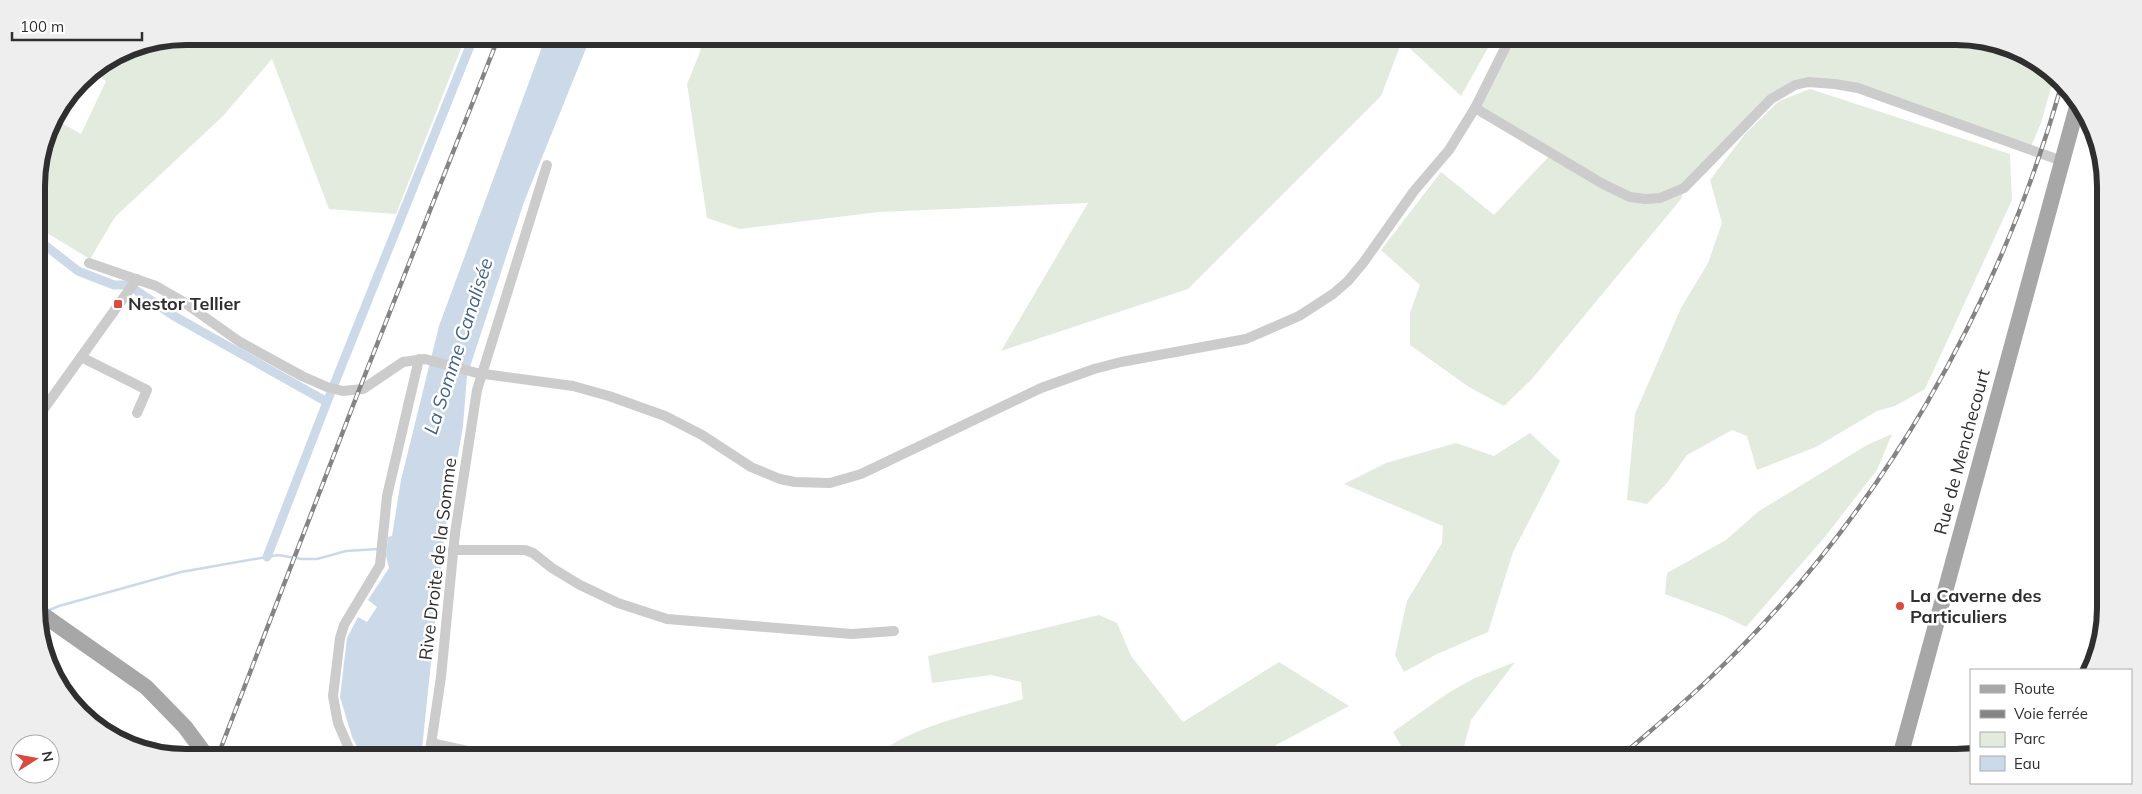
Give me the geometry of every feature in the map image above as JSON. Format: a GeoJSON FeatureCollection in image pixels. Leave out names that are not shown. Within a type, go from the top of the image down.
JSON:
{"type":"FeatureCollection","features":[{"type":"Feature","properties":{"kind":"main road","name":"Rue de Menchecourt"},"geometry":{"type":"LineString","coordinates":[[1902,749],[2076,112]]}},
{"type":"Feature","properties":{"kind":"main road"},"geometry":{"type":"LineString","coordinates":[[45,617],[146,687],[174,714],[200,749]]}},
{"type":"Feature","properties":{"kind":"street"},"geometry":{"type":"LineString","coordinates":[[89,263],[156,286],[182,301],[240,342],[326,388],[339,390],[364,389],[399,364],[422,359],[479,373],[573,386],[618,399],[665,416],[702,436],[751,467],[774,477],[794,482],[830,483],[848,479],[1041,388],[1067,378],[1094,369],[1148,356],[1246,339],[1282,324],[1315,306],[1348,281],[1414,191],[1450,150],[1475,108],[1506,45]]}},
{"type":"Feature","properties":{"kind":"street"},"geometry":{"type":"LineString","coordinates":[[1475,108],[1603,184],[1630,197],[1645,199],[1660,198],[1684,188],[1771,99],[1795,85],[1808,82],[1858,88],[2063,159]]}},
{"type":"Feature","properties":{"kind":"street","name":"Rive Droite de la Somme"},"geometry":{"type":"LineString","coordinates":[[430,749],[440,677],[453,550],[479,373],[547,166]]}},
{"type":"Feature","properties":{"kind":"street"},"geometry":{"type":"LineString","coordinates":[[45,408],[137,279]]}},
{"type":"Feature","properties":{"kind":"street"},"geometry":{"type":"LineString","coordinates":[[81,357],[147,390],[137,413]]}},
{"type":"Feature","properties":{"kind":"street"},"geometry":{"type":"LineString","coordinates":[[349,749],[338,723],[333,696],[340,638],[344,625],[380,566],[387,496],[422,359]]}},
{"type":"Feature","properties":{"kind":"street"},"geometry":{"type":"LineString","coordinates":[[453,550],[525,550],[533,553],[552,568],[580,585],[618,603],[667,619],[852,634],[894,631]]}},
{"type":"Feature","properties":{"kind":"street"},"geometry":{"type":"LineString","coordinates":[[431,743],[458,749]]}},
{"type":"Feature","properties":{"kind":"green space"},"geometry":{"type":"Polygon","coordinates":[[[462,45],[396,214],[329,209],[272,59],[223,116],[115,217],[90,259],[45,232],[45,177],[50,149],[61,122],[81,134],[106,81],[98,76],[115,64],[149,50],[167,46],[462,45]]]}},
{"type":"Feature","properties":{"kind":"green space"},"geometry":{"type":"Polygon","coordinates":[[[701,45],[1400,45],[1381,96],[1188,289],[1001,351],[1088,203],[879,212],[740,229],[707,218],[687,84],[700,52],[701,45]]]}},
{"type":"Feature","properties":{"kind":"green space"},"geometry":{"type":"Polygon","coordinates":[[[1406,45],[1489,46],[1461,96],[1406,45]]]}},
{"type":"Feature","properties":{"kind":"green space"},"geometry":{"type":"Polygon","coordinates":[[[1506,45],[1975,46],[2001,52],[2018,60],[2042,74],[2052,83],[2041,123],[2030,149],[1874,94],[1808,82],[1771,99],[1684,188],[1681,199],[1531,380],[1504,406],[1469,387],[1410,345],[1410,313],[1420,285],[1381,250],[1441,172],[1494,215],[1551,154],[1475,108],[1506,45]]]}},
{"type":"Feature","properties":{"kind":"green space"},"geometry":{"type":"Polygon","coordinates":[[[1810,89],[2010,154],[2012,200],[1925,389],[1895,406],[1877,411],[1816,447],[1757,470],[1747,436],[1732,430],[1687,455],[1667,483],[1647,504],[1627,500],[1635,414],[1681,308],[1708,263],[1722,223],[1710,180],[1745,134],[1779,101],[1810,89]]]}},
{"type":"Feature","properties":{"kind":"green space"},"geometry":{"type":"Polygon","coordinates":[[[1530,433],[1560,461],[1513,552],[1488,632],[1437,654],[1404,672],[1395,655],[1407,601],[1442,543],[1443,526],[1344,484],[1386,463],[1456,443],[1494,456],[1530,433]]]}},
{"type":"Feature","properties":{"kind":"green space"},"geometry":{"type":"Polygon","coordinates":[[[1892,434],[1877,470],[1824,538],[1746,627],[1724,616],[1665,594],[1667,573],[1726,540],[1759,511],[1867,445],[1892,434]]]}},
{"type":"Feature","properties":{"kind":"green space"},"geometry":{"type":"Polygon","coordinates":[[[1099,615],[1117,623],[1131,656],[1183,722],[1279,662],[1349,706],[1269,749],[885,749],[906,737],[944,722],[1023,699],[1021,682],[991,675],[932,683],[928,656],[1099,615]]]}},
{"type":"Feature","properties":{"kind":"green space"},"geometry":{"type":"Polygon","coordinates":[[[1515,662],[1471,720],[1463,749],[1403,749],[1393,732],[1448,693],[1475,678],[1515,662]]]}},
{"type":"Feature","properties":{"kind":"water","name":"La Somme Canalisée"},"geometry":{"type":"Polygon","coordinates":[[[543,45],[587,45],[524,202],[467,376],[463,426],[445,529],[422,749],[358,749],[352,737],[340,697],[347,638],[358,617],[367,622],[377,607],[368,600],[389,568],[386,556],[388,537],[392,536],[401,480],[439,326],[543,45]]]}},
{"type":"Feature","properties":{"kind":"waterway"},"geometry":{"type":"LineString","coordinates":[[267,557],[470,45]]}},
{"type":"Feature","properties":{"kind":"waterway"},"geometry":{"type":"LineString","coordinates":[[45,245],[78,271],[114,285],[125,285]]}},
{"type":"Feature","properties":{"kind":"waterway"},"geometry":{"type":"LineString","coordinates":[[137,291],[174,316],[327,402]]}},
{"type":"Feature","properties":{"kind":"waterway"},"geometry":{"type":"LineString","coordinates":[[47,611],[181,572],[278,555],[302,559],[317,559],[346,551],[378,549]]}},
{"type":"Feature","properties":{"kind":"railway"},"geometry":{"type":"LineString","coordinates":[[220,749],[359,390],[495,45]]}},
{"type":"Feature","properties":{"kind":"railway"},"geometry":{"type":"LineString","coordinates":[[1630,749],[1701,687],[1773,613],[1829,547],[1880,477],[1927,403],[1968,327],[2004,248],[2036,166],[2060,90]]}},
{"type":"Feature","properties":{"kind":"place","name":"Nestor Tellier"},"geometry":{"type":"Point","coordinates":[118,304]}},
{"type":"Feature","properties":{"kind":"place","name":"La Caverne des Particuliers"},"geometry":{"type":"Point","coordinates":[1900,606]}}]}
